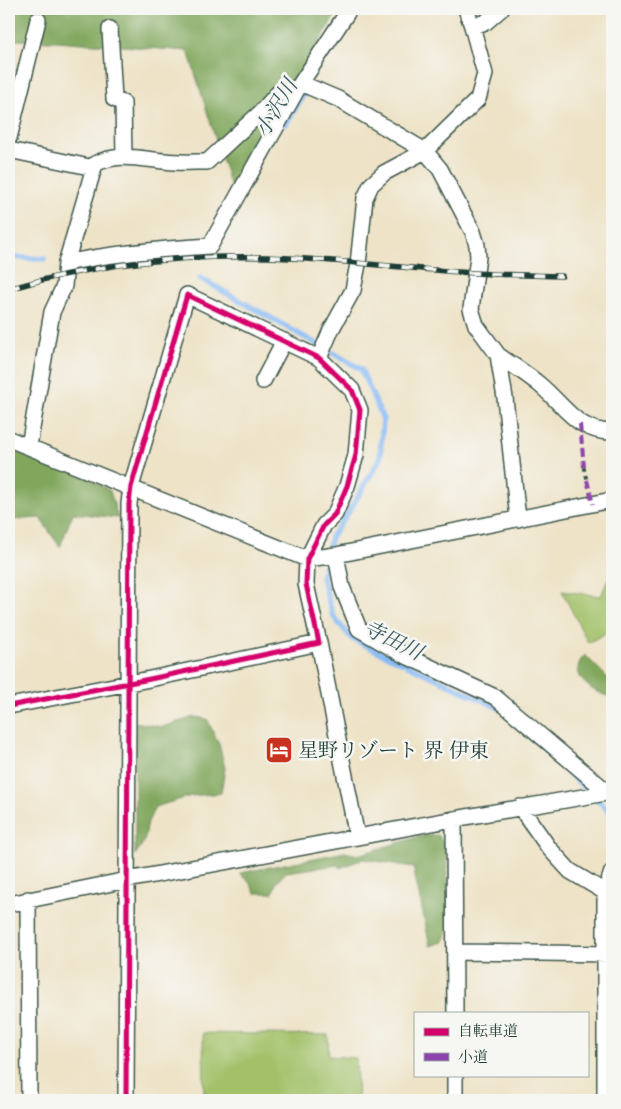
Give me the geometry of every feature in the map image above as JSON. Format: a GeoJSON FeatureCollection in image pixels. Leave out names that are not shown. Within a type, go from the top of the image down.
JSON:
{"type":"FeatureCollection","features":[{"type":"Feature","properties":{"kind":"street"},"geometry":{"type":"LineString","coordinates":[[319,357],[353,290],[358,264],[365,198],[371,185],[384,173],[425,151],[478,99],[485,74],[466,9]]}},
{"type":"Feature","properties":{"kind":"street"},"geometry":{"type":"LineString","coordinates":[[472,26],[486,22],[501,9]]}},
{"type":"Feature","properties":{"kind":"street"},"geometry":{"type":"LineString","coordinates":[[66,263],[131,252],[210,246],[302,86],[347,13]]}},
{"type":"Feature","properties":{"kind":"street"},"geometry":{"type":"LineString","coordinates":[[9,138],[14,92],[38,20]]}},
{"type":"Feature","properties":{"kind":"street"},"geometry":{"type":"LineString","coordinates":[[110,28],[114,99],[124,103],[124,156]]}},
{"type":"Feature","properties":{"kind":"street"},"geometry":{"type":"LineString","coordinates":[[29,446],[52,312],[64,286],[66,263],[95,164],[103,159],[124,156],[166,162],[207,162],[262,112],[278,93],[302,86],[338,99],[425,151],[440,169],[473,232],[477,244],[478,257],[472,301],[473,317],[480,332],[498,355],[540,385],[580,424],[594,430],[612,432]]}},
{"type":"Feature","properties":{"kind":"street"},"geometry":{"type":"LineString","coordinates":[[9,150],[94,168]]}},
{"type":"Feature","properties":{"kind":"street"},"geometry":{"type":"LineString","coordinates":[[126,1100],[129,504],[131,487],[187,296],[319,357],[352,390],[360,410],[356,455],[347,486],[335,514],[324,525],[307,559],[306,584],[357,837]]}},
{"type":"Feature","properties":{"kind":"street"},"geometry":{"type":"LineString","coordinates":[[264,381],[284,341]]}},
{"type":"Feature","properties":{"kind":"street"},"geometry":{"type":"LineString","coordinates":[[498,355],[506,398],[518,519]]}},
{"type":"Feature","properties":{"kind":"street"},"geometry":{"type":"LineString","coordinates":[[9,439],[307,559],[336,555],[612,500]]}},
{"type":"Feature","properties":{"kind":"street"},"geometry":{"type":"LineString","coordinates":[[336,555],[342,587],[359,629],[402,654],[495,697],[611,793]]}},
{"type":"Feature","properties":{"kind":"street"},"geometry":{"type":"LineString","coordinates":[[9,706],[319,643]]}},
{"type":"Feature","properties":{"kind":"street"},"geometry":{"type":"LineString","coordinates":[[9,904],[454,819],[611,793]]}},
{"type":"Feature","properties":{"kind":"street"},"geometry":{"type":"LineString","coordinates":[[520,808],[549,848],[570,871],[606,892]]}},
{"type":"Feature","properties":{"kind":"street"},"geometry":{"type":"LineString","coordinates":[[454,819],[455,1012]]}},
{"type":"Feature","properties":{"kind":"street"},"geometry":{"type":"LineString","coordinates":[[605,1100],[608,954],[606,892],[612,872]]}},
{"type":"Feature","properties":{"kind":"street"},"geometry":{"type":"LineString","coordinates":[[28,899],[29,1100]]}},
{"type":"Feature","properties":{"kind":"street"},"geometry":{"type":"LineString","coordinates":[[455,952],[608,954]]}},
{"type":"Feature","properties":{"kind":"street"},"geometry":{"type":"LineString","coordinates":[[455,1076],[455,1100]]}},
{"type":"Feature","properties":{"kind":"path"},"geometry":{"type":"LineString","coordinates":[[584,467],[587,480]]}},
{"type":"Feature","properties":{"kind":"green space"},"geometry":{"type":"Polygon","coordinates":[[[9,9],[339,9],[231,188],[188,51],[56,41],[9,40],[9,9]]]}},
{"type":"Feature","properties":{"kind":"green space"},"geometry":{"type":"Polygon","coordinates":[[[9,449],[85,476],[110,491],[118,518],[73,513],[60,547],[40,518],[9,520],[9,449]]]}},
{"type":"Feature","properties":{"kind":"green space"},"geometry":{"type":"Polygon","coordinates":[[[612,570],[612,621],[608,632],[588,643],[562,591],[601,596],[612,570]]]}},
{"type":"Feature","properties":{"kind":"green space"},"geometry":{"type":"Polygon","coordinates":[[[585,655],[612,682],[612,697],[597,692],[584,682],[580,676],[578,669],[585,655]]]}},
{"type":"Feature","properties":{"kind":"green space"},"geometry":{"type":"Polygon","coordinates":[[[194,717],[207,719],[219,744],[225,768],[221,793],[191,796],[155,807],[148,822],[144,842],[135,855],[135,722],[162,727],[194,717]]]}},
{"type":"Feature","properties":{"kind":"green space"},"geometry":{"type":"Polygon","coordinates":[[[438,835],[446,847],[450,926],[443,942],[430,946],[413,867],[363,859],[340,868],[338,865],[286,872],[276,883],[273,893],[255,893],[249,881],[240,873],[345,852],[358,855],[417,837],[438,835]]]}},
{"type":"Feature","properties":{"kind":"green space"},"geometry":{"type":"Polygon","coordinates":[[[203,1033],[328,1035],[329,1056],[356,1058],[358,1100],[204,1100],[203,1033]]]}},
{"type":"Feature","properties":{"kind":"waterway","name":"小沢川"},"geometry":{"type":"LineString","coordinates":[[286,124],[308,87]]}},
{"type":"Feature","properties":{"kind":"waterway","name":"寺田川"},"geometry":{"type":"LineString","coordinates":[[9,257],[44,259]]}},
{"type":"Feature","properties":{"kind":"waterway","name":"寺田川"},"geometry":{"type":"LineString","coordinates":[[200,278],[361,369],[383,419],[380,459],[348,513],[331,537],[322,577],[333,616],[352,639],[499,708]]}},
{"type":"Feature","properties":{"kind":"waterway","name":"寺田川"},"geometry":{"type":"LineString","coordinates":[[528,734],[612,814]]}},
{"type":"Feature","properties":{"kind":"railway"},"geometry":{"type":"LineString","coordinates":[[9,289],[40,280],[104,267],[169,260],[235,257],[319,260],[486,274],[562,276]]}},
{"type":"Feature","properties":{"kind":"marked path"},"geometry":{"type":"LineString","coordinates":[[580,424],[584,467]]}},
{"type":"Feature","properties":{"kind":"marked path"},"geometry":{"type":"LineString","coordinates":[[587,480],[593,504]]}},
{"type":"Feature","properties":{"kind":"cycle path"},"geometry":{"type":"LineString","coordinates":[[9,706],[150,679],[319,643],[306,584],[307,559],[324,525],[335,514],[347,486],[356,455],[360,410],[352,390],[319,358],[187,295],[131,487],[129,504],[126,1100]]}},
{"type":"Feature","properties":{"kind":"place","name":"星野リゾート 界 伊東"},"geometry":{"type":"Point","coordinates":[279,750]}}]}
